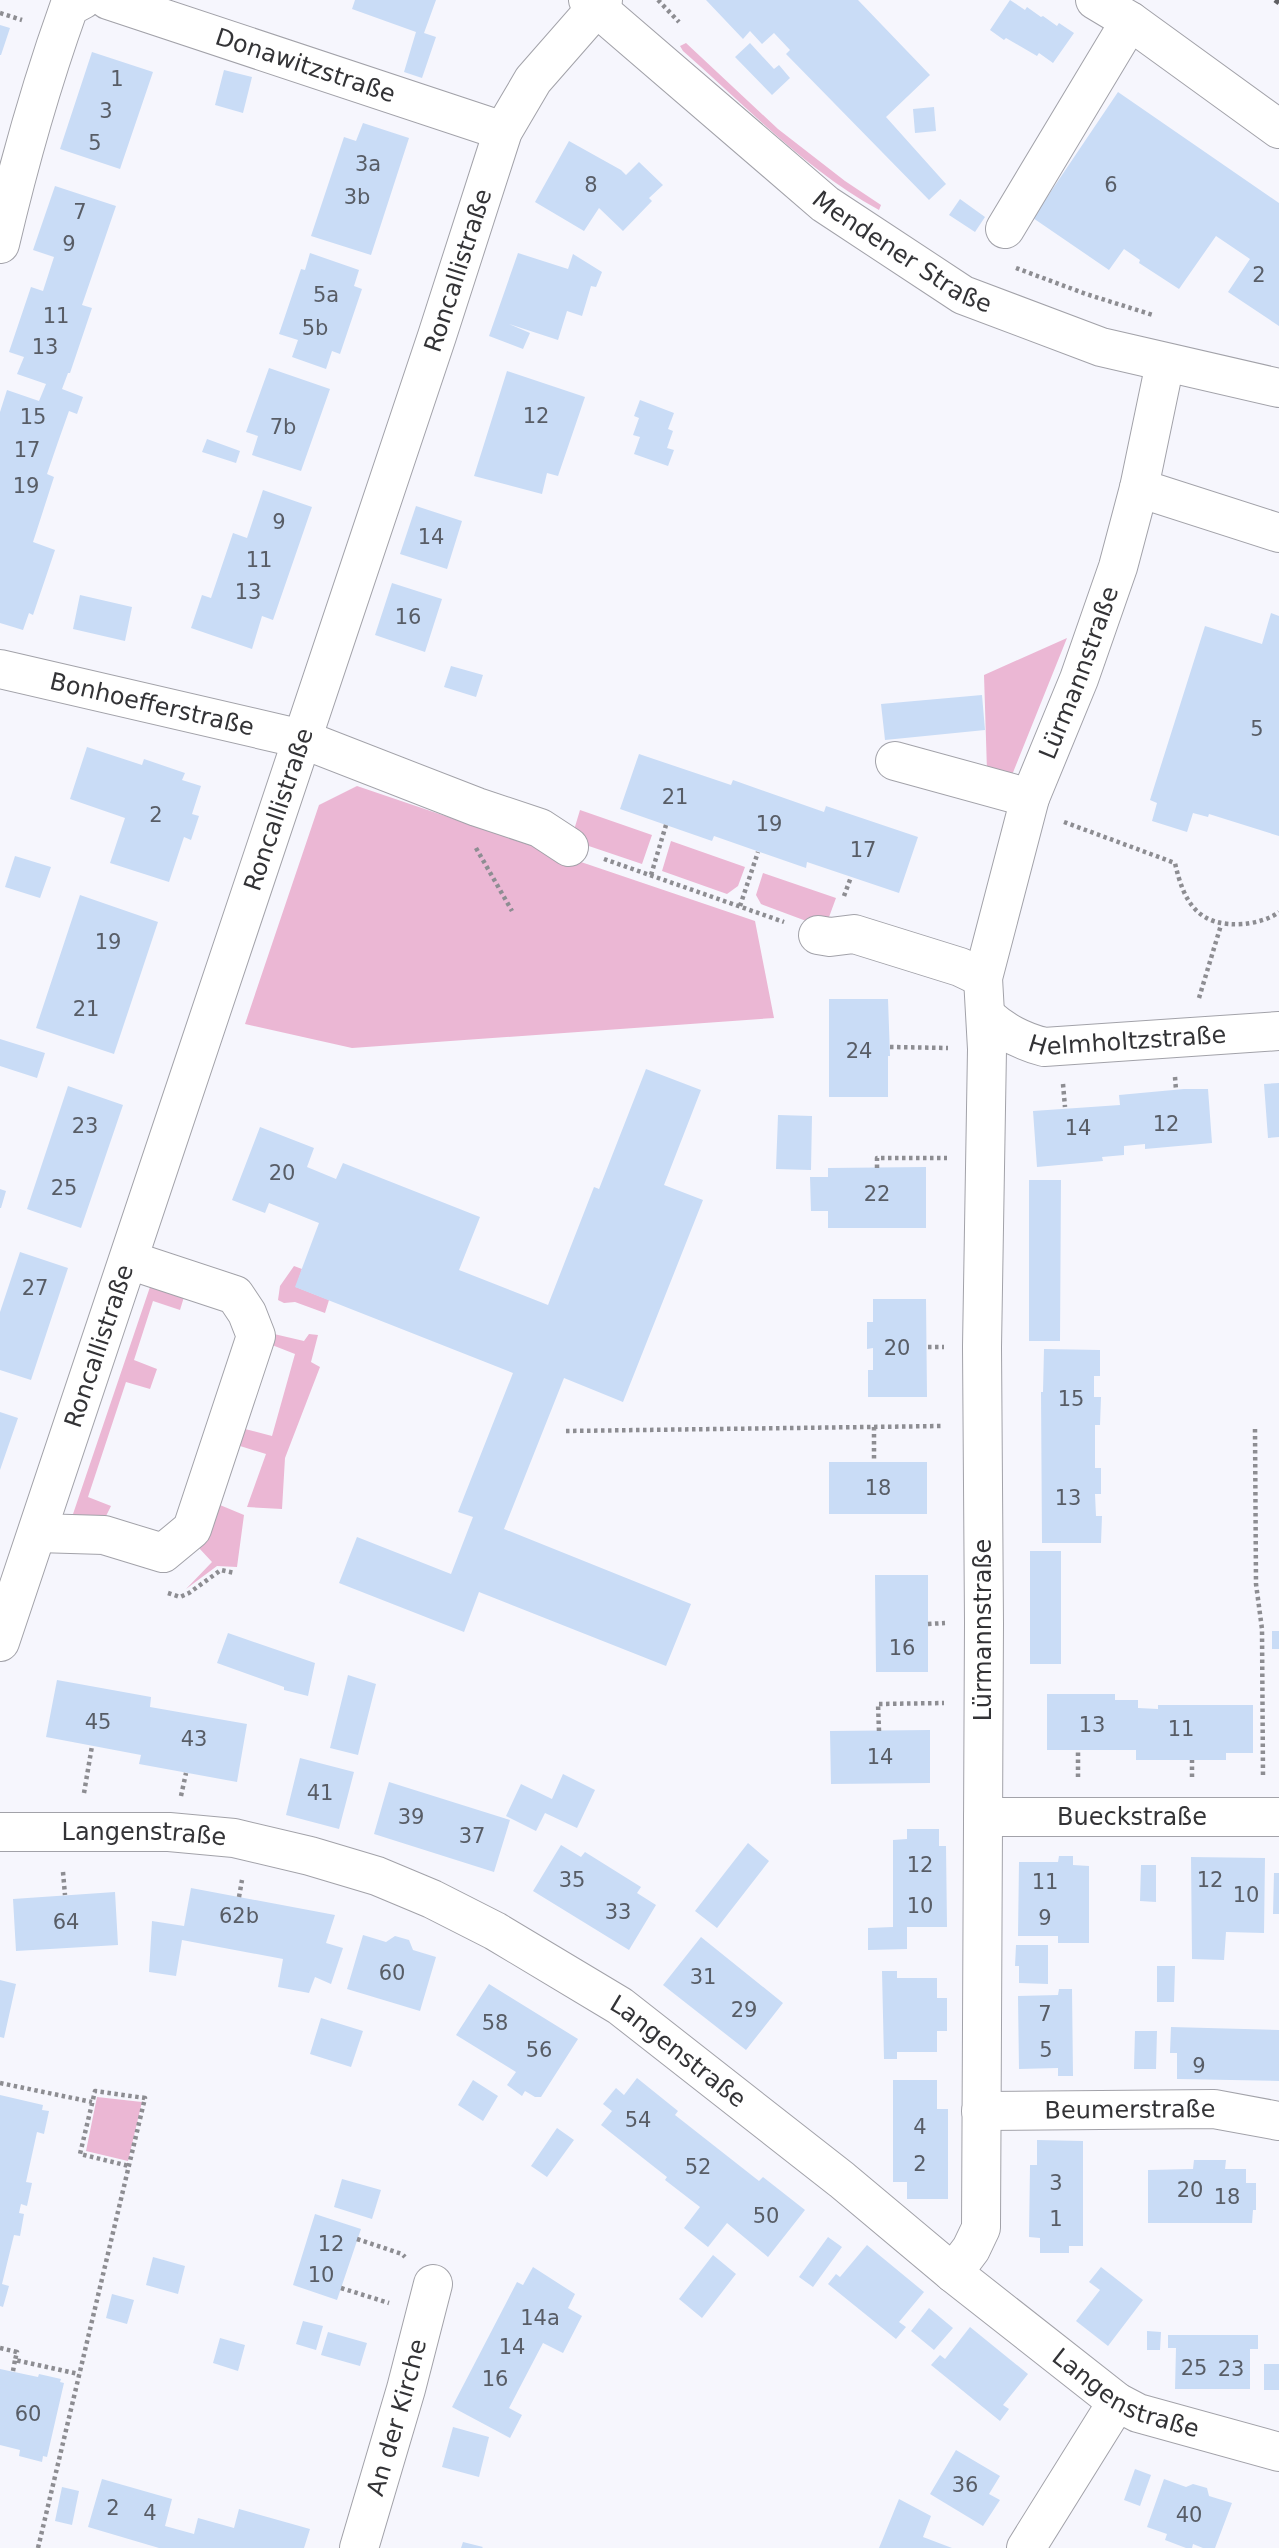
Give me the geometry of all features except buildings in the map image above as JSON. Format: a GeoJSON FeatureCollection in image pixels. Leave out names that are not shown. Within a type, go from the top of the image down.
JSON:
{"type":"FeatureCollection","features":[{"type":"Feature","properties":{"kind":"street"},"geometry":{"type":"LineString","coordinates":[[0,244],[11,145],[43,80],[69,7],[82,0]]}},
{"type":"Feature","properties":{"kind":"street","name":"Donawitzstraße"},"geometry":{"type":"LineString","coordinates":[[108,0],[503,131]]}},
{"type":"Feature","properties":{"kind":"street"},"geometry":{"type":"LineString","coordinates":[[1095,0],[1130,20],[1279,129]]}},
{"type":"Feature","properties":{"kind":"street","name":"Roncallistraße"},"geometry":{"type":"LineString","coordinates":[[0,1643],[503,131],[533,79],[595,2]]}},
{"type":"Feature","properties":{"kind":"street","name":"Mendener Straße"},"geometry":{"type":"LineString","coordinates":[[595,2],[825,204],[963,295],[1101,347],[1279,388]]}},
{"type":"Feature","properties":{"kind":"street"},"geometry":{"type":"LineString","coordinates":[[1005,229],[1130,20]]}},
{"type":"Feature","properties":{"kind":"street","name":"Lürmannstraße"},"geometry":{"type":"LineString","coordinates":[[953,2273],[971,2249],[981,2228],[984,1702],[982,1425],[986,1033],[983,978],[1029,804],[1095,635],[1118,567],[1139,488],[1166,363]]}},
{"type":"Feature","properties":{"kind":"street"},"geometry":{"type":"LineString","coordinates":[[1139,488],[1279,533]]}},
{"type":"Feature","properties":{"kind":"street","name":"Bonhoefferstraße"},"geometry":{"type":"LineString","coordinates":[[0,669],[302,739],[477,807],[540,828],[569,847]]}},
{"type":"Feature","properties":{"kind":"street"},"geometry":{"type":"LineString","coordinates":[[895,761],[1029,804]]}},
{"type":"Feature","properties":{"kind":"street"},"geometry":{"type":"LineString","coordinates":[[818,935],[830,937],[854,934],[960,967],[983,978]]}},
{"type":"Feature","properties":{"kind":"street","name":"Helmholtzstraße"},"geometry":{"type":"LineString","coordinates":[[986,1033],[1000,1029],[1016,1038],[1044,1047],[1279,1031]]}},
{"type":"Feature","properties":{"kind":"street"},"geometry":{"type":"LineString","coordinates":[[38,1533],[104,1535],[163,1553],[192,1530],[256,1336],[247,1313],[235,1295],[129,1260]]}},
{"type":"Feature","properties":{"kind":"street","name":"Bueckstraße"},"geometry":{"type":"LineString","coordinates":[[983,1817],[1271,1817]]}},
{"type":"Feature","properties":{"kind":"street","name":"Langenstraße"},"geometry":{"type":"LineString","coordinates":[[0,1832],[169,1832],[234,1838],[377,1876],[432,1899],[495,1931],[620,2006],[842,2180],[953,2273],[1117,2402],[1138,2413],[1279,2452]]}},
{"type":"Feature","properties":{"kind":"street","name":"Beumerstraße"},"geometry":{"type":"LineString","coordinates":[[981,2111],[1214,2109],[1279,2121]]}},
{"type":"Feature","properties":{"kind":"street","name":"An der Kirche"},"geometry":{"type":"LineString","coordinates":[[359,2548],[433,2286]]}},
{"type":"Feature","properties":{"kind":"street"},"geometry":{"type":"LineString","coordinates":[[1026,2548],[1117,2402]]}},
{"type":"Feature","properties":{"kind":"path"},"geometry":{"type":"LineString","coordinates":[[658,0],[684,27]]}},
{"type":"Feature","properties":{"kind":"path"},"geometry":{"type":"LineString","coordinates":[[1029,804],[1175,863],[1180,885],[1188,900],[1200,915],[1221,925],[1250,924],[1279,912]]}},
{"type":"Feature","properties":{"kind":"path"},"geometry":{"type":"LineString","coordinates":[[477,807],[470,836],[512,911]]}},
{"type":"Feature","properties":{"kind":"path"},"geometry":{"type":"LineString","coordinates":[[651,875],[666,825]]}},
{"type":"Feature","properties":{"kind":"path"},"geometry":{"type":"LineString","coordinates":[[569,847],[818,935]]}},
{"type":"Feature","properties":{"kind":"path"},"geometry":{"type":"LineString","coordinates":[[740,906],[758,852]]}},
{"type":"Feature","properties":{"kind":"path"},"geometry":{"type":"LineString","coordinates":[[1186,1039],[1221,925]]}},
{"type":"Feature","properties":{"kind":"path"},"geometry":{"type":"LineString","coordinates":[[890,1047],[986,1033]]}},
{"type":"Feature","properties":{"kind":"path"},"geometry":{"type":"LineString","coordinates":[[877,1168],[877,1158],[985,1158]]}},
{"type":"Feature","properties":{"kind":"path"},"geometry":{"type":"LineString","coordinates":[[566,1431],[982,1425]]}},
{"type":"Feature","properties":{"kind":"path"},"geometry":{"type":"LineString","coordinates":[[874,1427],[874,1462]]}},
{"type":"Feature","properties":{"kind":"path"},"geometry":{"type":"LineString","coordinates":[[1255,1429],[1256,1584],[1262,1629],[1271,1817]]}},
{"type":"Feature","properties":{"kind":"path"},"geometry":{"type":"LineString","coordinates":[[879,1731],[878,1704],[984,1702]]}},
{"type":"Feature","properties":{"kind":"path"},"geometry":{"type":"LineString","coordinates":[[77,1831],[92,1746]]}},
{"type":"Feature","properties":{"kind":"path"},"geometry":{"type":"LineString","coordinates":[[0,2083],[92,2102]]}},
{"type":"Feature","properties":{"kind":"path"},"geometry":{"type":"LineString","coordinates":[[38,2548],[79,2374],[129,2166],[145,2098],[95,2091],[80,2154],[129,2166]]}},
{"type":"Feature","properties":{"kind":"path"},"geometry":{"type":"LineString","coordinates":[[357,2239],[402,2254],[433,2286]]}},
{"type":"Feature","properties":{"kind":"path"},"geometry":{"type":"LineString","coordinates":[[0,2348],[17,2352],[13,2371]]}},
{"type":"Feature","properties":{"kind":"path"},"geometry":{"type":"LineString","coordinates":[[15,2360],[79,2374]]}},
{"type":"Feature","properties":{"kind":"shaded area"},"geometry":{"type":"Polygon","coordinates":[[[686,43],[778,129],[881,205],[879,210],[826,176],[777,136],[683,51],[680,46],[686,43]]]}},
{"type":"Feature","properties":{"kind":"shaded area"},"geometry":{"type":"Polygon","coordinates":[[[1067,638],[1010,780],[987,771],[984,675],[1067,638]]]}},
{"type":"Feature","properties":{"kind":"shaded area"},"geometry":{"type":"Polygon","coordinates":[[[357,786],[755,921],[774,1018],[352,1048],[245,1024],[319,805],[357,786]]]}},
{"type":"Feature","properties":{"kind":"shaded area"},"geometry":{"type":"Polygon","coordinates":[[[580,810],[652,835],[642,864],[571,840],[580,810]]]}},
{"type":"Feature","properties":{"kind":"shaded area"},"geometry":{"type":"Polygon","coordinates":[[[671,841],[745,867],[738,886],[727,894],[662,871],[671,841]]]}},
{"type":"Feature","properties":{"kind":"shaded area"},"geometry":{"type":"Polygon","coordinates":[[[763,873],[836,898],[825,928],[761,904],[756,895],[763,873]]]}},
{"type":"Feature","properties":{"kind":"shaded area"},"geometry":{"type":"Polygon","coordinates":[[[294,1266],[302,1269],[296,1287],[329,1300],[325,1313],[295,1302],[284,1303],[278,1300],[280,1286],[294,1266]]]}},
{"type":"Feature","properties":{"kind":"shaded area"},"geometry":{"type":"Polygon","coordinates":[[[151,1284],[184,1297],[180,1310],[153,1301],[134,1360],[157,1369],[150,1389],[126,1382],[88,1497],[111,1506],[106,1516],[72,1517],[151,1284]]]}},
{"type":"Feature","properties":{"kind":"shaded area"},"geometry":{"type":"Polygon","coordinates":[[[274,1334],[304,1341],[309,1334],[318,1335],[311,1362],[320,1367],[285,1458],[282,1509],[247,1507],[266,1454],[240,1446],[245,1429],[272,1436],[295,1354],[272,1345],[274,1334]]]}},
{"type":"Feature","properties":{"kind":"shaded area"},"geometry":{"type":"Polygon","coordinates":[[[220,1505],[244,1515],[237,1567],[217,1566],[186,1589],[212,1562],[199,1548],[220,1505]]]}},
{"type":"Feature","properties":{"kind":"shaded area"},"geometry":{"type":"Polygon","coordinates":[[[97,2097],[142,2102],[128,2161],[86,2151],[97,2097]]]}},
{"type":"Feature","properties":{"kind":"railway"},"geometry":{"type":"LineString","coordinates":[[1275,0],[1279,3]]}}]}
